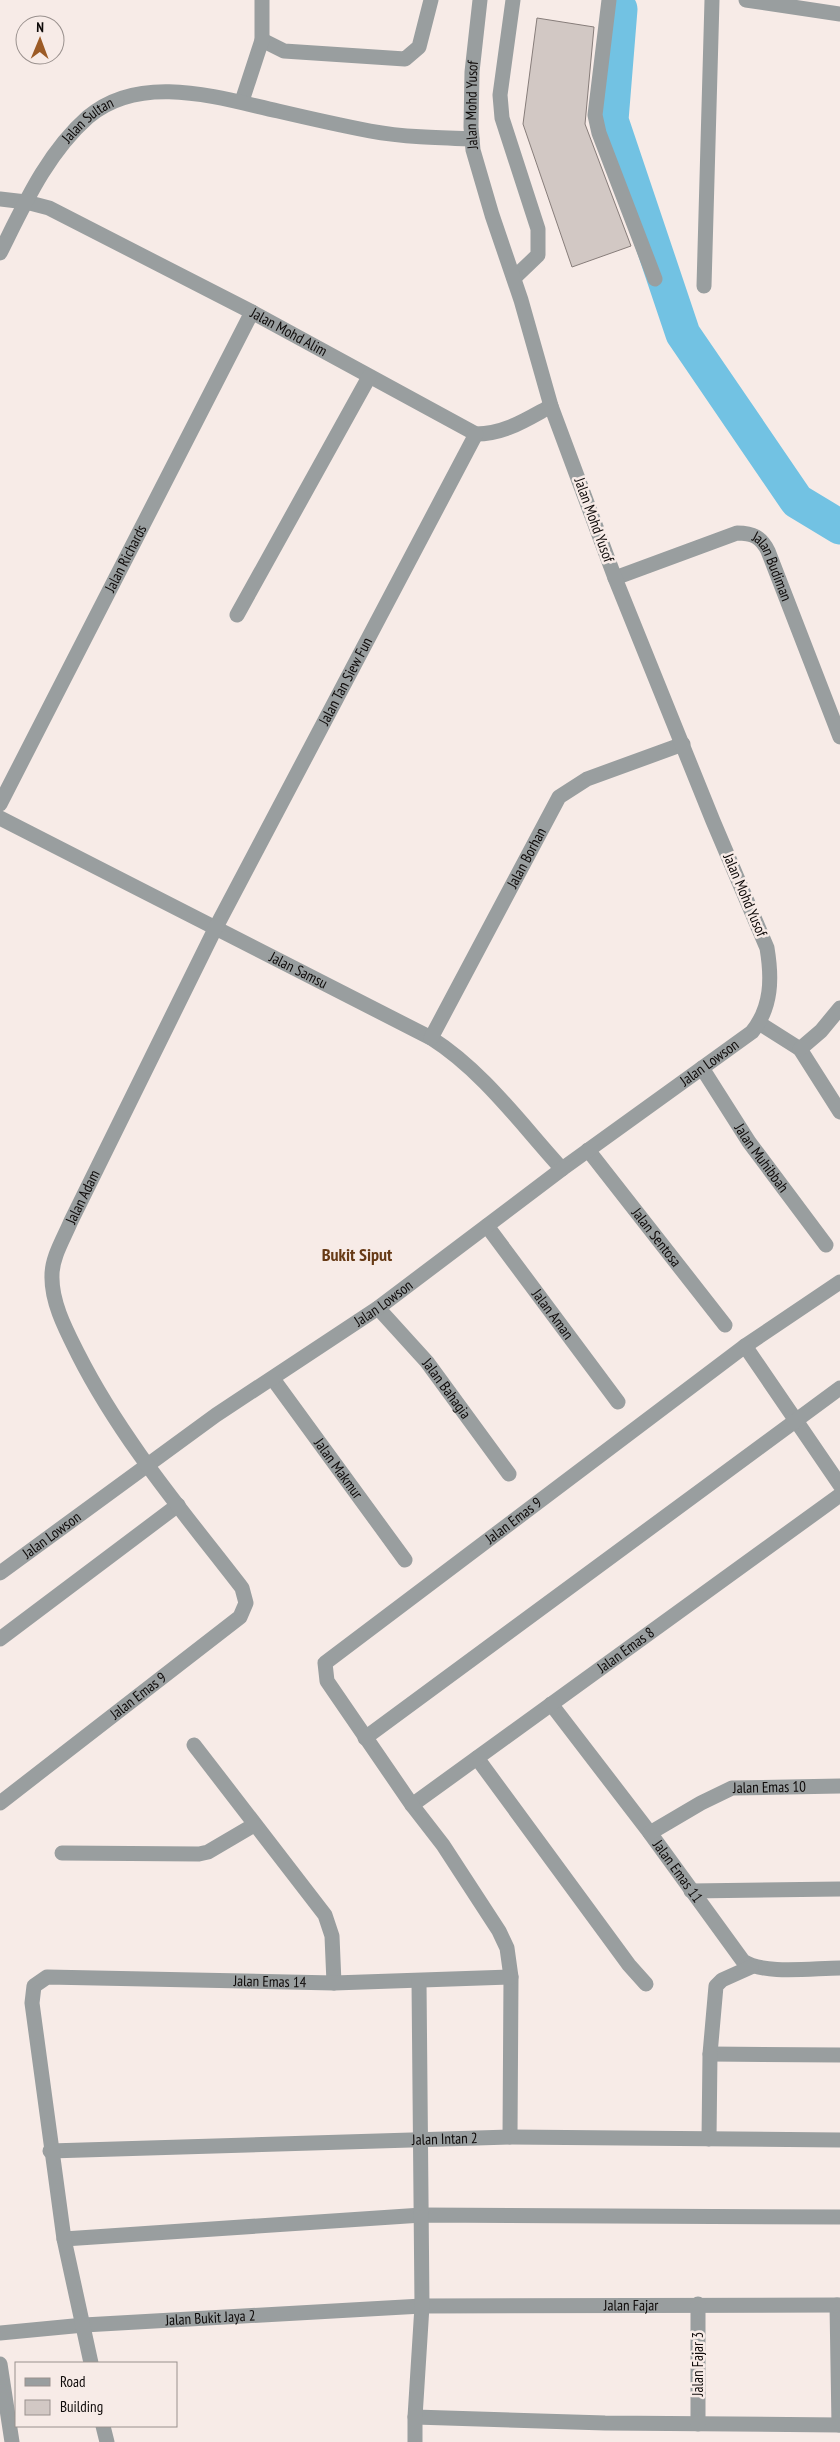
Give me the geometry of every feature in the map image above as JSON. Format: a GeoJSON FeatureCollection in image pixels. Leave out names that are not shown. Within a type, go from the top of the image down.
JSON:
{"type":"FeatureCollection","features":[{"type":"Feature","properties":{"kind":"street"},"geometry":{"type":"LineString","coordinates":[[242,101],[262,40],[262,0]]}},
{"type":"Feature","properties":{"kind":"street"},"geometry":{"type":"LineString","coordinates":[[262,40],[284,51],[405,59],[419,47],[431,0]]}},
{"type":"Feature","properties":{"kind":"street","name":"Jalan Mohd Yusof"},"geometry":{"type":"LineString","coordinates":[[480,0],[472,72],[472,139],[492,215],[514,278],[551,406],[615,578],[767,948],[770,989],[768,1002],[759,1023]]}},
{"type":"Feature","properties":{"kind":"street"},"geometry":{"type":"LineString","coordinates":[[513,0],[500,95],[502,118],[538,228],[538,255],[514,278]]}},
{"type":"Feature","properties":{"kind":"street"},"geometry":{"type":"LineString","coordinates":[[609,0],[595,114],[600,133],[655,279]]}},
{"type":"Feature","properties":{"kind":"street"},"geometry":{"type":"LineString","coordinates":[[704,286],[712,0]]}},
{"type":"Feature","properties":{"kind":"street"},"geometry":{"type":"LineString","coordinates":[[746,0],[840,14]]}},
{"type":"Feature","properties":{"kind":"street","name":"Jalan Sultan"},"geometry":{"type":"LineString","coordinates":[[0,253],[43,171],[76,129],[90,116],[111,104],[133,96],[160,92],[194,93],[242,101],[276,111],[371,131],[403,136],[472,139]]}},
{"type":"Feature","properties":{"kind":"street","name":"Jalan Mohd Alim"},"geometry":{"type":"LineString","coordinates":[[0,199],[26,202],[49,208],[252,312],[476,434]]}},
{"type":"Feature","properties":{"kind":"street","name":"Jalan Richards"},"geometry":{"type":"LineString","coordinates":[[0,804],[252,312]]}},
{"type":"Feature","properties":{"kind":"street"},"geometry":{"type":"LineString","coordinates":[[237,615],[369,377]]}},
{"type":"Feature","properties":{"kind":"street"},"geometry":{"type":"LineString","coordinates":[[476,434],[492,434],[508,429],[551,406]]}},
{"type":"Feature","properties":{"kind":"street","name":"Jalan Tan Siew Fun"},"geometry":{"type":"LineString","coordinates":[[215,929],[476,434]]}},
{"type":"Feature","properties":{"kind":"street","name":"Jalan Budiman"},"geometry":{"type":"LineString","coordinates":[[615,578],[738,533],[756,536],[764,543],[768,551],[840,737]]}},
{"type":"Feature","properties":{"kind":"street","name":"Jalan Borhan"},"geometry":{"type":"LineString","coordinates":[[431,1038],[559,797],[587,778],[683,744]]}},
{"type":"Feature","properties":{"kind":"street","name":"Jalan Samsu"},"geometry":{"type":"LineString","coordinates":[[0,818],[431,1038],[452,1051],[476,1074],[562,1169]]}},
{"type":"Feature","properties":{"kind":"street","name":"Jalan Adam"},"geometry":{"type":"LineString","coordinates":[[148,1464],[94,1385],[66,1331],[56,1300],[52,1272],[54,1259],[71,1221],[215,929]]}},
{"type":"Feature","properties":{"kind":"street"},"geometry":{"type":"LineString","coordinates":[[800,1049],[821,1031],[840,1008]]}},
{"type":"Feature","properties":{"kind":"street"},"geometry":{"type":"LineString","coordinates":[[759,1023],[800,1049],[840,1112]]}},
{"type":"Feature","properties":{"kind":"street","name":"Jalan Lowson"},"geometry":{"type":"LineString","coordinates":[[0,1573],[216,1415],[378,1308],[562,1169],[752,1032],[759,1023]]}},
{"type":"Feature","properties":{"kind":"street","name":"Jalan Muhibbah"},"geometry":{"type":"LineString","coordinates":[[702,1068],[745,1136],[826,1245]]}},
{"type":"Feature","properties":{"kind":"street","name":"Jalan Sentosa"},"geometry":{"type":"LineString","coordinates":[[588,1150],[725,1325]]}},
{"type":"Feature","properties":{"kind":"street","name":"Jalan Aman"},"geometry":{"type":"LineString","coordinates":[[487,1226],[618,1402]]}},
{"type":"Feature","properties":{"kind":"street","name":"Jalan Emas 9"},"geometry":{"type":"LineString","coordinates":[[510,2137],[511,1977],[507,1948],[499,1931],[443,1845],[412,1805],[327,1681],[325,1664],[745,1346],[840,1282]]}},
{"type":"Feature","properties":{"kind":"street","name":"Jalan Bahagia"},"geometry":{"type":"LineString","coordinates":[[378,1308],[427,1362],[509,1474]]}},
{"type":"Feature","properties":{"kind":"street"},"geometry":{"type":"LineString","coordinates":[[745,1346],[840,1485]]}},
{"type":"Feature","properties":{"kind":"street","name":"Jalan Makmur"},"geometry":{"type":"LineString","coordinates":[[273,1379],[405,1560]]}},
{"type":"Feature","properties":{"kind":"street"},"geometry":{"type":"LineString","coordinates":[[365,1738],[840,1388]]}},
{"type":"Feature","properties":{"kind":"street","name":"Jalan Emas 9"},"geometry":{"type":"LineString","coordinates":[[0,1803],[240,1617],[246,1603],[242,1588],[148,1464]]}},
{"type":"Feature","properties":{"kind":"street","name":"Jalan Emas 8"},"geometry":{"type":"LineString","coordinates":[[412,1805],[840,1495]]}},
{"type":"Feature","properties":{"kind":"street"},"geometry":{"type":"LineString","coordinates":[[0,1639],[178,1505]]}},
{"type":"Feature","properties":{"kind":"street","name":"Jalan Emas 11"},"geometry":{"type":"LineString","coordinates":[[551,1704],[650,1833],[735,1952],[751,1966]]}},
{"type":"Feature","properties":{"kind":"street"},"geometry":{"type":"LineString","coordinates":[[194,1745],[324,1915],[332,1936],[334,1983]]}},
{"type":"Feature","properties":{"kind":"street"},"geometry":{"type":"LineString","coordinates":[[477,1758],[629,1965],[646,1984]]}},
{"type":"Feature","properties":{"kind":"street","name":"Jalan Emas 10"},"geometry":{"type":"LineString","coordinates":[[650,1833],[701,1803],[732,1788],[840,1786]]}},
{"type":"Feature","properties":{"kind":"street"},"geometry":{"type":"LineString","coordinates":[[62,1853],[199,1854],[208,1852],[254,1825]]}},
{"type":"Feature","properties":{"kind":"street"},"geometry":{"type":"LineString","coordinates":[[692,1891],[840,1889]]}},
{"type":"Feature","properties":{"kind":"street"},"geometry":{"type":"LineString","coordinates":[[709,2139],[710,2054],[716,1986],[722,1980],[751,1966],[765,1969],[840,1968]]}},
{"type":"Feature","properties":{"kind":"street","name":"Jalan Emas 14"},"geometry":{"type":"LineString","coordinates":[[50,2151],[32,2003],[34,1986],[47,1977],[334,1983],[511,1977]]}},
{"type":"Feature","properties":{"kind":"street"},"geometry":{"type":"LineString","coordinates":[[415,2442],[422,2306],[419,1981]]}},
{"type":"Feature","properties":{"kind":"street"},"geometry":{"type":"LineString","coordinates":[[710,2054],[840,2055]]}},
{"type":"Feature","properties":{"kind":"street","name":"Jalan Intan 2"},"geometry":{"type":"LineString","coordinates":[[50,2151],[419,2138],[840,2140]]}},
{"type":"Feature","properties":{"kind":"street"},"geometry":{"type":"LineString","coordinates":[[50,2151],[64,2239],[91,2362]]}},
{"type":"Feature","properties":{"kind":"street"},"geometry":{"type":"LineString","coordinates":[[64,2239],[422,2215],[840,2217]]}},
{"type":"Feature","properties":{"kind":"street","name":"Jalan Fajar 3"},"geometry":{"type":"LineString","coordinates":[[698,2304],[698,2424]]}},
{"type":"Feature","properties":{"kind":"street"},"geometry":{"type":"LineString","coordinates":[[415,2417],[698,2424],[840,2425],[839,2304]]}},
{"type":"Feature","properties":{"kind":"street","name":"Jalan Fajar"},"geometry":{"type":"LineString","coordinates":[[422,2306],[839,2304]]}},
{"type":"Feature","properties":{"kind":"street","name":"Jalan Bukit Jaya 2"},"geometry":{"type":"LineString","coordinates":[[0,2332],[84,2325],[422,2306]]}},
{"type":"Feature","properties":{"kind":"street"},"geometry":{"type":"LineString","coordinates":[[0,2364],[12,2442]]}},
{"type":"Feature","properties":{"kind":"street"},"geometry":{"type":"LineString","coordinates":[[103,2427],[106,2442]]}},
{"type":"Feature","properties":{"kind":"building"},"geometry":{"type":"Polygon","coordinates":[[[537,18],[594,27],[585,124],[631,246],[572,267],[523,124],[537,18]]]}},
{"type":"Feature","properties":{"kind":"waterway"},"geometry":{"type":"LineString","coordinates":[[620,9],[611,120],[683,334],[797,501],[840,527]]}},
{"type":"Feature","properties":{"kind":"district","name":"Bukit Siput"},"geometry":{"type":"Point","coordinates":[357,1255]}}]}
